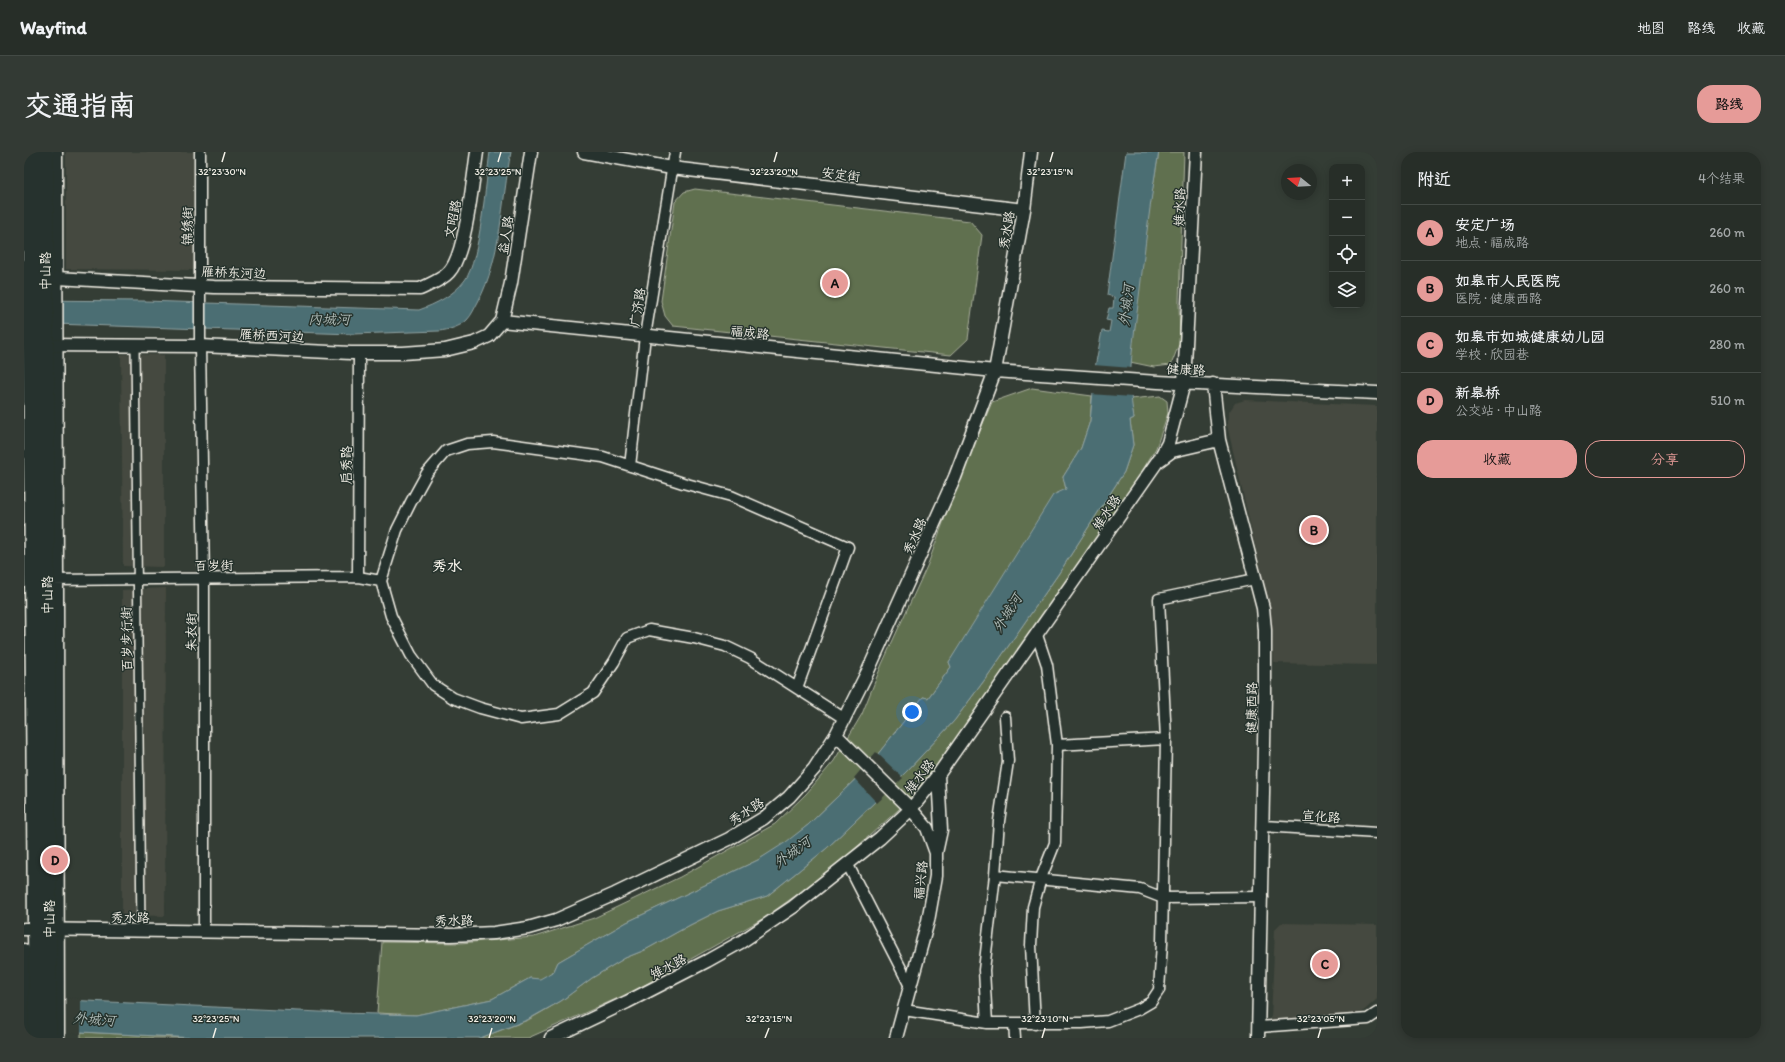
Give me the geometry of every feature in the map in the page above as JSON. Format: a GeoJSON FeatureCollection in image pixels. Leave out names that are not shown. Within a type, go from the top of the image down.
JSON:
{"type":"FeatureCollection","features":[{"type":"Feature","properties":{"kind":"main road","name":"中山路"},"geometry":{"type":"LineString","coordinates":[[31,152],[42,280]]}},
{"type":"Feature","properties":{"kind":"main road","name":"中山路"},"geometry":{"type":"LineString","coordinates":[[37,1038],[42,979],[42,280],[45,152]]}},
{"type":"Feature","properties":{"kind":"main road","name":"中山路"},"geometry":{"type":"LineString","coordinates":[[42,979],[49,1038]]}},
{"type":"Feature","properties":{"kind":"street"},"geometry":{"type":"LineString","coordinates":[[26,1038],[42,979],[42,280],[57,152]]}},
{"type":"Feature","properties":{"kind":"street","name":"锦绣街"},"geometry":{"type":"LineString","coordinates":[[200,152],[200,332]]}},
{"type":"Feature","properties":{"kind":"street","name":"文昭路"},"geometry":{"type":"LineString","coordinates":[[435,282],[450,271],[460,251],[477,152]]}},
{"type":"Feature","properties":{"kind":"street","name":"益人路"},"geometry":{"type":"LineString","coordinates":[[502,321],[511,283],[531,152]]}},
{"type":"Feature","properties":{"kind":"street","name":"安定街"},"geometry":{"type":"LineString","coordinates":[[584,152],[672,168],[1024,210]]}},
{"type":"Feature","properties":{"kind":"street","name":"广济路"},"geometry":{"type":"LineString","coordinates":[[630,466],[645,336],[675,152]]}},
{"type":"Feature","properties":{"kind":"street","name":"秀水路"},"geometry":{"type":"LineString","coordinates":[[42,929],[458,934],[494,933],[528,928],[556,920],[689,859],[729,839],[764,818],[789,797],[814,769],[845,719],[930,534],[977,421],[995,371],[1024,210],[1031,152]]}},
{"type":"Feature","properties":{"kind":"street","name":"雉水路"},"geometry":{"type":"LineString","coordinates":[[551,1038],[627,1002],[727,950],[793,907],[848,865],[880,838],[911,809],[938,776],[1157,462],[1168,443],[1184,383],[1196,152]]}},
{"type":"Feature","properties":{"kind":"street","name":"雁桥东河边"},"geometry":{"type":"LineString","coordinates":[[42,280],[200,285],[214,287],[420,289],[435,282]]}},
{"type":"Feature","properties":{"kind":"street","name":"福成路"},"geometry":{"type":"LineString","coordinates":[[502,321],[995,371]]}},
{"type":"Feature","properties":{"kind":"street","name":"雁桥西河边"},"geometry":{"type":"LineString","coordinates":[[42,340],[135,346],[200,346],[359,353],[403,353],[445,350],[474,343],[489,336],[502,321]]}},
{"type":"Feature","properties":{"kind":"street","name":"朱衣街"},"geometry":{"type":"LineString","coordinates":[[200,332],[204,578],[204,932]]}},
{"type":"Feature","properties":{"kind":"street","name":"百岁步行街"},"geometry":{"type":"LineString","coordinates":[[135,346],[141,931]]}},
{"type":"Feature","properties":{"kind":"street","name":"启秀路"},"geometry":{"type":"LineString","coordinates":[[358,577],[359,353]]}},
{"type":"Feature","properties":{"kind":"street","name":"健康路"},"geometry":{"type":"LineString","coordinates":[[995,371],[1079,378],[1377,393]]}},
{"type":"Feature","properties":{"kind":"street","name":"健康西路"},"geometry":{"type":"LineString","coordinates":[[1213,384],[1219,440],[1263,608],[1265,630],[1259,1033]]}},
{"type":"Feature","properties":{"kind":"street","name":"雉水路"},"geometry":{"type":"LineString","coordinates":[[1157,462],[1172,451],[1219,440]]}},
{"type":"Feature","properties":{"kind":"street"},"geometry":{"type":"LineString","coordinates":[[797,688],[848,547],[731,496],[603,457],[493,442],[467,444],[446,451],[427,472],[397,530],[381,581],[391,616],[410,655],[433,685],[453,698],[480,708],[521,720],[559,714],[594,693],[614,662],[627,638],[649,630],[694,638],[725,646],[750,658],[845,719]]}},
{"type":"Feature","properties":{"kind":"street","name":"百岁街"},"geometry":{"type":"LineString","coordinates":[[41,580],[358,577],[381,581]]}},
{"type":"Feature","properties":{"kind":"street"},"geometry":{"type":"LineString","coordinates":[[904,1010],[987,1023],[1082,1023],[1108,1021],[1139,1010],[1151,1002],[1159,990],[1163,898],[1166,739],[1159,599],[1255,579]]}},
{"type":"Feature","properties":{"kind":"street"},"geometry":{"type":"LineString","coordinates":[[1035,1024],[1030,945],[1033,907],[1041,878],[1055,843],[1057,745],[1047,665],[1036,635]]}},
{"type":"Feature","properties":{"kind":"street"},"geometry":{"type":"LineString","coordinates":[[987,1023],[984,970],[995,874],[999,822],[1008,761],[1005,717]]}},
{"type":"Feature","properties":{"kind":"street","name":"福兴路"},"geometry":{"type":"LineString","coordinates":[[836,735],[902,798],[926,828],[936,853],[933,898],[911,988],[896,1038]]}},
{"type":"Feature","properties":{"kind":"street"},"geometry":{"type":"LineString","coordinates":[[1057,745],[1166,739]]}},
{"type":"Feature","properties":{"kind":"street"},"geometry":{"type":"LineString","coordinates":[[936,853],[941,830],[938,776]]}},
{"type":"Feature","properties":{"kind":"street","name":"宣化路"},"geometry":{"type":"LineString","coordinates":[[1263,826],[1377,833]]}},
{"type":"Feature","properties":{"kind":"street"},"geometry":{"type":"LineString","coordinates":[[848,865],[911,988]]}},
{"type":"Feature","properties":{"kind":"street"},"geometry":{"type":"LineString","coordinates":[[995,874],[1140,889],[1163,898],[1262,897]]}},
{"type":"Feature","properties":{"kind":"street"},"geometry":{"type":"LineString","coordinates":[[24,949],[42,979],[59,1038]]}},
{"type":"Feature","properties":{"kind":"street"},"geometry":{"type":"LineString","coordinates":[[1259,1033],[1368,1019],[1377,1013]]}},
{"type":"Feature","properties":{"kind":"street"},"geometry":{"type":"LineString","coordinates":[[1014,1024],[1015,1038]]}},
{"type":"Feature","properties":{"kind":"shaded area"},"geometry":{"type":"Polygon","coordinates":[[[66,152],[193,152],[193,270],[66,269],[66,152]]]}},
{"type":"Feature","properties":{"kind":"shaded area"},"geometry":{"type":"Polygon","coordinates":[[[121,354],[164,355],[164,567],[123,566],[121,354]]]}},
{"type":"Feature","properties":{"kind":"shaded area"},"geometry":{"type":"Polygon","coordinates":[[[1245,400],[1377,406],[1377,665],[1274,663],[1270,610],[1227,425],[1229,412],[1235,403],[1245,400]]]}},
{"type":"Feature","properties":{"kind":"shaded area"},"geometry":{"type":"Polygon","coordinates":[[[166,588],[165,916],[122,915],[122,590],[166,588]]]}},
{"type":"Feature","properties":{"kind":"shaded area"},"geometry":{"type":"Polygon","coordinates":[[[1281,923],[1377,925],[1377,999],[1359,1015],[1278,1024],[1271,1019],[1275,929],[1281,923]]]}},
{"type":"Feature","properties":{"kind":"green space"},"geometry":{"type":"Polygon","coordinates":[[[1159,152],[1184,152],[1179,303],[1180,342],[1171,365],[1154,367],[1130,362],[1150,203],[1159,152]]]}},
{"type":"Feature","properties":{"kind":"green space"},"geometry":{"type":"Polygon","coordinates":[[[695,189],[970,221],[982,235],[968,339],[951,355],[673,326],[665,316],[661,301],[675,202],[684,192],[695,189]]]}},
{"type":"Feature","properties":{"kind":"green space"},"geometry":{"type":"Polygon","coordinates":[[[1032,388],[1092,396],[1090,421],[1081,448],[1063,477],[1066,489],[949,662],[951,667],[928,698],[923,697],[866,769],[808,825],[786,843],[758,860],[627,922],[558,962],[554,971],[540,980],[530,978],[492,999],[416,1015],[377,1013],[382,942],[460,943],[534,937],[594,918],[680,877],[775,824],[806,794],[834,761],[862,714],[882,664],[928,564],[952,498],[992,402],[1032,388]]]}},
{"type":"Feature","properties":{"kind":"green space"},"geometry":{"type":"Polygon","coordinates":[[[1160,396],[1167,401],[1168,413],[1156,448],[1095,549],[918,792],[829,872],[764,918],[634,991],[528,1038],[480,1038],[528,1020],[561,1001],[592,978],[625,958],[645,950],[718,911],[767,896],[827,848],[906,772],[954,721],[989,674],[1059,573],[1124,472],[1133,445],[1130,420],[1134,418],[1130,399],[1160,396]]]}},
{"type":"Feature","properties":{"kind":"green space"},"geometry":{"type":"Polygon","coordinates":[[[81,1032],[195,1038],[81,1038],[81,1032]]]}},
{"type":"Feature","properties":{"kind":"water","name":"内城河"},"geometry":{"type":"Polygon","coordinates":[[[490,152],[511,152],[496,248],[486,284],[478,302],[467,320],[454,328],[439,331],[353,334],[24,323],[24,300],[145,301],[419,310],[450,295],[465,280],[470,270],[475,256],[478,239],[490,152]]]}},
{"type":"Feature","properties":{"kind":"water","name":"外城河"},"geometry":{"type":"Polygon","coordinates":[[[1126,152],[1159,152],[1133,342],[1131,388],[1134,418],[1130,420],[1133,445],[1124,472],[1059,573],[989,674],[954,721],[906,772],[827,848],[767,896],[718,911],[645,950],[625,958],[592,978],[561,1001],[527,1020],[480,1038],[195,1038],[24,1029],[24,998],[341,1013],[416,1015],[492,999],[530,978],[540,979],[554,971],[558,962],[627,922],[758,860],[786,842],[808,825],[866,769],[923,697],[928,698],[951,667],[949,662],[1053,495],[1066,489],[1063,477],[1081,448],[1090,421],[1096,362],[1102,331],[1109,332],[1111,321],[1106,320],[1109,308],[1113,308],[1114,297],[1107,295],[1126,152]]]}},
{"type":"Feature","properties":{"kind":"pier"},"geometry":{"type":"Polygon","coordinates":[[[1093,365],[1132,368],[1132,397],[1090,394],[1093,365]]]}},
{"type":"Feature","properties":{"kind":"pier"},"geometry":{"type":"Polygon","coordinates":[[[876,752],[903,778],[877,803],[854,778],[876,752]]]}},
{"type":"Feature","properties":{"kind":"pier"},"geometry":{"type":"Polygon","coordinates":[[[24,996],[81,999],[81,1034],[24,1031],[24,996]]]}},
{"type":"Feature","properties":{"kind":"place","name":"安定广场"},"geometry":{"type":"Point","coordinates":[835,283]}},
{"type":"Feature","properties":{"kind":"place","name":"如皋市人民医院"},"geometry":{"type":"Point","coordinates":[1314,530]}},
{"type":"Feature","properties":{"kind":"place","name":"新皋桥"},"geometry":{"type":"Point","coordinates":[55,860]}},
{"type":"Feature","properties":{"kind":"place","name":"如皋市如城健康幼儿园"},"geometry":{"type":"Point","coordinates":[1325,964]}},
{"type":"Feature","properties":{"kind":"district","name":"秀水"},"geometry":{"type":"Point","coordinates":[447,566]}}]}
